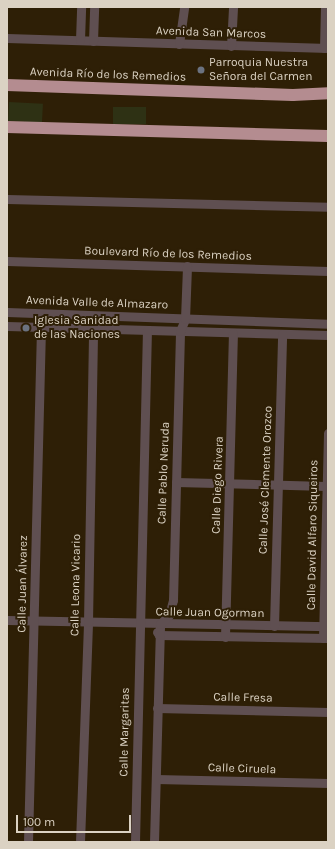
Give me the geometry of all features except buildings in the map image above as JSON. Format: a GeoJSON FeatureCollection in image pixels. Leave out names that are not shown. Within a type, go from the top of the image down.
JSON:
{"type":"FeatureCollection","features":[{"type":"Feature","properties":{"kind":"highway","name":"Avenida Río de los Remedios"},"geometry":{"type":"LineString","coordinates":[[7,85],[293,95],[328,93]]}},
{"type":"Feature","properties":{"kind":"highway"},"geometry":{"type":"LineString","coordinates":[[7,127],[328,136]]}},
{"type":"Feature","properties":{"kind":"street"},"geometry":{"type":"LineString","coordinates":[[80,40],[81,7]]}},
{"type":"Feature","properties":{"kind":"street"},"geometry":{"type":"LineString","coordinates":[[93,41],[94,7]]}},
{"type":"Feature","properties":{"kind":"street"},"geometry":{"type":"LineString","coordinates":[[179,44],[184,7]]}},
{"type":"Feature","properties":{"kind":"street"},"geometry":{"type":"LineString","coordinates":[[231,46],[233,7]]}},
{"type":"Feature","properties":{"kind":"street"},"geometry":{"type":"LineString","coordinates":[[325,7],[326,48]]}},
{"type":"Feature","properties":{"kind":"street","name":"Avenida San Marcos"},"geometry":{"type":"LineString","coordinates":[[7,38],[326,48]]}},
{"type":"Feature","properties":{"kind":"street"},"geometry":{"type":"LineString","coordinates":[[7,199],[328,207]]}},
{"type":"Feature","properties":{"kind":"street","name":"Boulevard Río de los Remedios"},"geometry":{"type":"LineString","coordinates":[[7,262],[328,271]]}},
{"type":"Feature","properties":{"kind":"street"},"geometry":{"type":"LineString","coordinates":[[185,319],[187,266]]}},
{"type":"Feature","properties":{"kind":"street","name":"Avenida Valle de Almazaro"},"geometry":{"type":"LineString","coordinates":[[7,312],[328,324]]}},
{"type":"Feature","properties":{"kind":"street","name":"Calle Pablo Neruda"},"geometry":{"type":"LineString","coordinates":[[160,624],[169,615],[173,600],[180,331],[185,319]]}},
{"type":"Feature","properties":{"kind":"street"},"geometry":{"type":"LineString","coordinates":[[7,326],[328,335]]}},
{"type":"Feature","properties":{"kind":"street","name":"Calle Juan Álvarez"},"geometry":{"type":"LineString","coordinates":[[28,842],[41,327]]}},
{"type":"Feature","properties":{"kind":"street","name":"Calle Leona Vicario"},"geometry":{"type":"LineString","coordinates":[[80,842],[88,622],[93,329]]}},
{"type":"Feature","properties":{"kind":"street","name":"Calle Pablo Neruda"},"geometry":{"type":"LineString","coordinates":[[140,623],[147,330]]}},
{"type":"Feature","properties":{"kind":"street","name":"Calle Diego Rivera"},"geometry":{"type":"LineString","coordinates":[[225,637],[233,333]]}},
{"type":"Feature","properties":{"kind":"street","name":"Calle José Clemente Orozco"},"geometry":{"type":"LineString","coordinates":[[274,626],[282,334]]}},
{"type":"Feature","properties":{"kind":"street","name":"Calle David Alfaro Siqueiros"},"geometry":{"type":"LineString","coordinates":[[326,638],[326,486],[328,433]]}},
{"type":"Feature","properties":{"kind":"street"},"geometry":{"type":"LineString","coordinates":[[176,482],[326,486]]}},
{"type":"Feature","properties":{"kind":"street"},"geometry":{"type":"LineString","coordinates":[[7,620],[140,623]]}},
{"type":"Feature","properties":{"kind":"street","name":"Calle Juan Ogorman"},"geometry":{"type":"LineString","coordinates":[[140,623],[225,626],[326,626]]}},
{"type":"Feature","properties":{"kind":"street","name":"Calle Juan Ogorman"},"geometry":{"type":"LineString","coordinates":[[140,623],[150,627],[159,636],[326,638]]}},
{"type":"Feature","properties":{"kind":"street","name":"Calle Margaritas"},"geometry":{"type":"LineString","coordinates":[[135,842],[140,623]]}},
{"type":"Feature","properties":{"kind":"street"},"geometry":{"type":"LineString","coordinates":[[154,842],[160,624]]}},
{"type":"Feature","properties":{"kind":"street","name":"Calle Fresa"},"geometry":{"type":"LineString","coordinates":[[157,708],[328,712]]}},
{"type":"Feature","properties":{"kind":"street","name":"Calle Ciruela"},"geometry":{"type":"LineString","coordinates":[[156,779],[328,783]]}},
{"type":"Feature","properties":{"kind":"green space"},"geometry":{"type":"Polygon","coordinates":[[[9,102],[43,104],[42,123],[8,121],[9,102]]]}},
{"type":"Feature","properties":{"kind":"green space"},"geometry":{"type":"Polygon","coordinates":[[[113,107],[146,107],[146,124],[113,124],[113,107]]]}},
{"type":"Feature","properties":{"kind":"place","name":"Parroquia Nuestra Señora del Carmen"},"geometry":{"type":"Point","coordinates":[201,70]}},
{"type":"Feature","properties":{"kind":"place","name":"Iglesia Sanidad de las Naciones"},"geometry":{"type":"Point","coordinates":[26,328]}}]}
